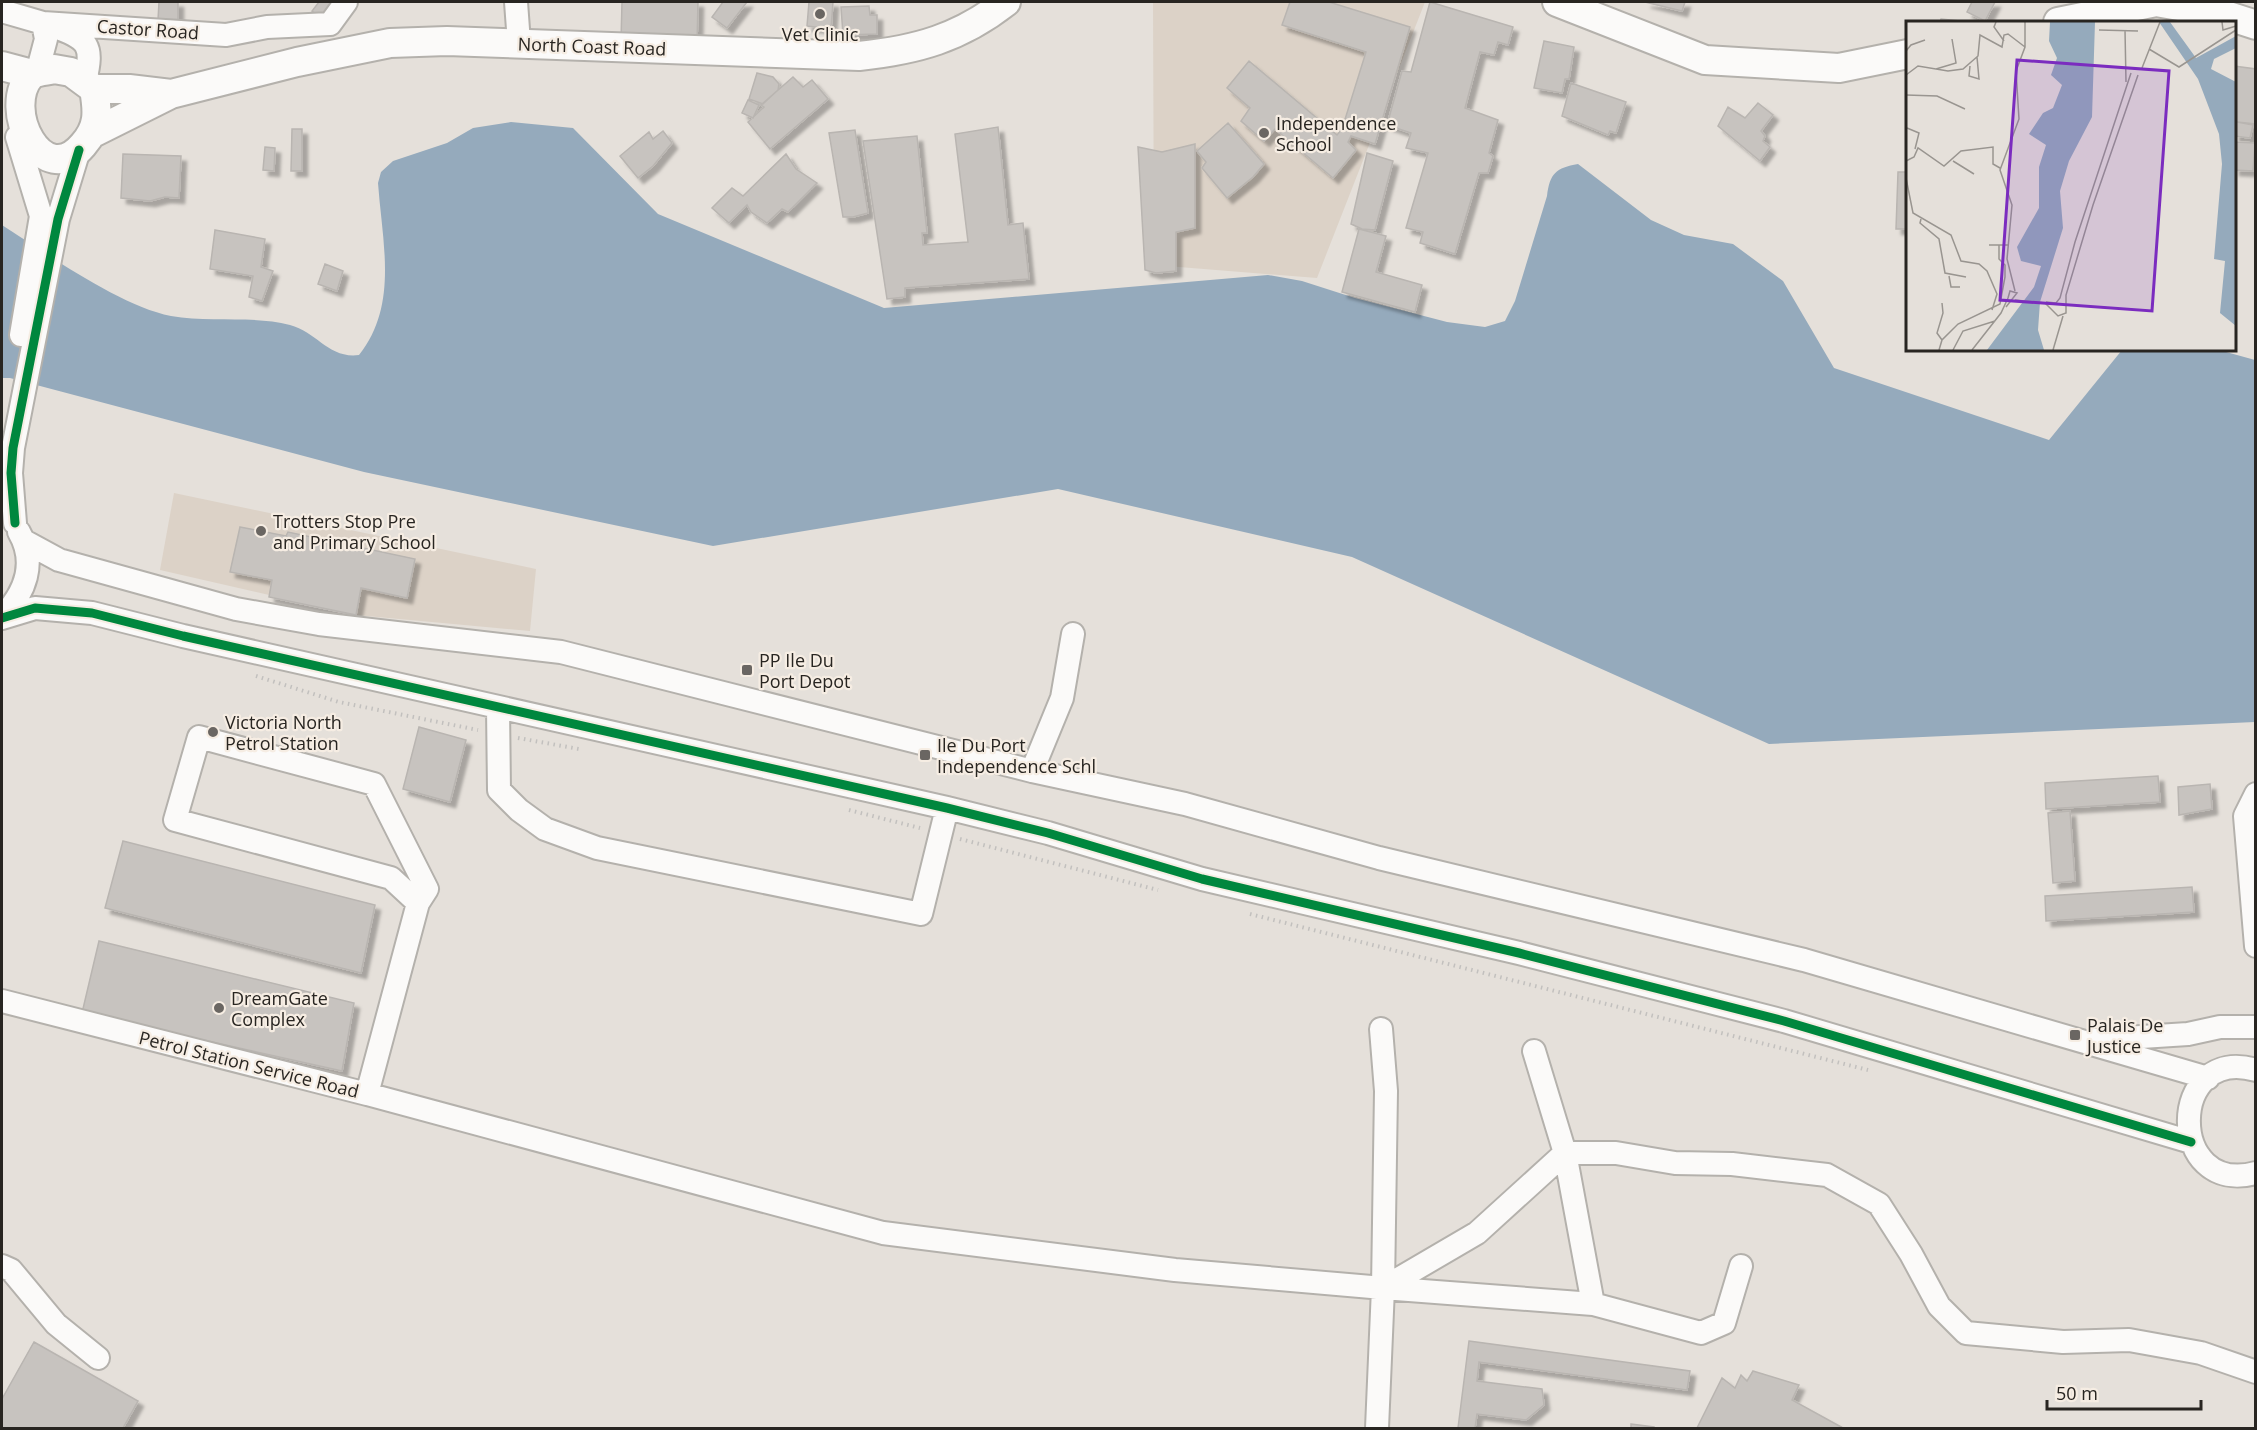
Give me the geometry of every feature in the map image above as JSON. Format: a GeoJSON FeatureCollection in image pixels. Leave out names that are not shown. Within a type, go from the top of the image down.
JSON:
{"type":"FeatureCollection","features":[{"type":"Feature","properties":{"kind":"main road","name":"North Coast Road"},"geometry":{"type":"LineString","coordinates":[[171,94],[297,62],[390,42],[519,43],[859,56],[898,52],[943,40],[984,19],[1006,2]]}},
{"type":"Feature","properties":{"kind":"main road"},"geometry":{"type":"LineString","coordinates":[[1557,2],[1705,60],[1839,68],[1906,54]]}},
{"type":"Feature","properties":{"kind":"main road"},"geometry":{"type":"LineString","coordinates":[[2063,21],[2156,2],[2219,13],[2256,25]]}},
{"type":"Feature","properties":{"kind":"main road"},"geometry":{"type":"LineString","coordinates":[[2,66],[34,73],[54,69],[71,72],[90,85],[171,94]]}},
{"type":"Feature","properties":{"kind":"main road"},"geometry":{"type":"LineString","coordinates":[[34,73],[20,85],[12,100],[10,127],[38,155],[59,157],[171,94]]}},
{"type":"Feature","properties":{"kind":"main road"},"geometry":{"type":"LineString","coordinates":[[86,141],[98,117],[90,85]]}},
{"type":"Feature","properties":{"kind":"street","name":"Castor Road"},"geometry":{"type":"LineString","coordinates":[[2,11],[43,23],[226,35],[295,25],[330,24],[346,2]]}},
{"type":"Feature","properties":{"kind":"street"},"geometry":{"type":"LineString","coordinates":[[516,2],[519,43]]}},
{"type":"Feature","properties":{"kind":"street"},"geometry":{"type":"LineString","coordinates":[[34,73],[46,39],[43,23]]}},
{"type":"Feature","properties":{"kind":"street"},"geometry":{"type":"LineString","coordinates":[[43,23],[78,36],[87,47],[90,85]]}},
{"type":"Feature","properties":{"kind":"street"},"geometry":{"type":"LineString","coordinates":[[10,127],[50,217]]}},
{"type":"Feature","properties":{"kind":"street"},"geometry":{"type":"LineString","coordinates":[[2,618],[17,602],[26,583],[28,562],[13,525],[11,473],[17,397],[50,217],[86,141]]}},
{"type":"Feature","properties":{"kind":"street"},"geometry":{"type":"LineString","coordinates":[[2,427],[17,397]]}},
{"type":"Feature","properties":{"kind":"street"},"geometry":{"type":"LineString","coordinates":[[13,525],[59,560],[236,609],[319,624],[561,652],[1032,771],[1185,804],[1379,858],[1804,960],[2208,1078]]}},
{"type":"Feature","properties":{"kind":"street"},"geometry":{"type":"LineString","coordinates":[[2,618],[35,608],[92,613],[498,708],[947,808],[1048,833],[1202,879],[1519,953],[1784,1021],[2191,1142]]}},
{"type":"Feature","properties":{"kind":"street"},"geometry":{"type":"LineString","coordinates":[[1032,771],[1062,698],[1073,634]]}},
{"type":"Feature","properties":{"kind":"street"},"geometry":{"type":"LineString","coordinates":[[498,708],[499,789],[519,810],[545,829],[597,848],[921,914],[939,833],[947,808]]}},
{"type":"Feature","properties":{"kind":"street","name":"Petrol Station Service Road"},"geometry":{"type":"LineString","coordinates":[[2,1001],[367,1094],[418,903],[427,889],[374,783],[199,737],[176,820],[391,878],[418,903]]}},
{"type":"Feature","properties":{"kind":"street"},"geometry":{"type":"LineString","coordinates":[[2256,794],[2252,796],[2245,816],[2256,946]]}},
{"type":"Feature","properties":{"kind":"street"},"geometry":{"type":"LineString","coordinates":[[2078,1041],[2188,1034],[2220,1027],[2256,1027]]}},
{"type":"Feature","properties":{"kind":"street"},"geometry":{"type":"LineString","coordinates":[[1377,1428],[1383,1288],[1386,1091],[1381,1029]]}},
{"type":"Feature","properties":{"kind":"street"},"geometry":{"type":"LineString","coordinates":[[1534,1052],[1565,1154],[1593,1304]]}},
{"type":"Feature","properties":{"kind":"street"},"geometry":{"type":"LineString","coordinates":[[2256,1070],[2234,1068],[2220,1071],[2208,1078],[2198,1088],[2187,1114],[2191,1142],[2198,1154],[2220,1171],[2234,1175],[2256,1173]]}},
{"type":"Feature","properties":{"kind":"street"},"geometry":{"type":"LineString","coordinates":[[367,1094],[883,1233],[1175,1270],[1593,1304],[1701,1333],[1724,1323],[1741,1266]]}},
{"type":"Feature","properties":{"kind":"street"},"geometry":{"type":"LineString","coordinates":[[1383,1288],[1477,1233],[1565,1154],[1616,1153],[1675,1163],[1732,1164],[1827,1175],[1879,1204],[1911,1254],[1939,1306],[1966,1333],[2063,1342],[2129,1340],[2201,1353],[2256,1372]]}},
{"type":"Feature","properties":{"kind":"street"},"geometry":{"type":"LineString","coordinates":[[2,1266],[11,1270],[56,1324],[98,1358]]}},
{"type":"Feature","properties":{"kind":"path"},"geometry":{"type":"LineString","coordinates":[[250,675],[339,702],[584,750]]}},
{"type":"Feature","properties":{"kind":"path"},"geometry":{"type":"LineString","coordinates":[[839,808],[1159,891]]}},
{"type":"Feature","properties":{"kind":"path"},"geometry":{"type":"LineString","coordinates":[[1240,912],[1879,1073]]}},
{"type":"Feature","properties":{"kind":"shaded area","name":"Independence School"},"geometry":{"type":"Polygon","coordinates":[[[1153,2],[1425,2],[1317,278],[1154,265],[1153,2]]]}},
{"type":"Feature","properties":{"kind":"shaded area","name":"Trotters Stop Pre and Primary School"},"geometry":{"type":"Polygon","coordinates":[[[174,493],[536,569],[530,631],[356,615],[160,570],[174,493]]]}},
{"type":"Feature","properties":{"kind":"water"},"geometry":{"type":"Polygon","coordinates":[[[511,122],[573,128],[658,214],[884,308],[1268,275],[1302,281],[1355,298],[1447,322],[1485,327],[1505,321],[1515,301],[1552,177],[1564,167],[1578,164],[1651,220],[1684,235],[1733,244],[1783,281],[1834,368],[2049,440],[2121,351],[2223,351],[2255,360],[2255,722],[1769,744],[1352,557],[1058,489],[713,546],[364,472],[10,378],[2,378],[2,225],[84,278],[129,302],[171,316],[261,320],[290,325],[308,333],[339,353],[359,355],[371,336],[384,294],[384,250],[378,183],[381,172],[393,161],[447,143],[473,128],[511,122]]]}},
{"type":"Feature","properties":{"kind":"building"},"geometry":{"type":"Polygon","coordinates":[[[159,2],[178,2],[178,20],[158,20],[159,2]]]}},
{"type":"Feature","properties":{"kind":"building"},"geometry":{"type":"Polygon","coordinates":[[[319,2],[335,2],[324,20],[312,11],[319,2]]]}},
{"type":"Feature","properties":{"kind":"building"},"geometry":{"type":"Polygon","coordinates":[[[622,2],[698,2],[697,43],[621,41],[622,2]]]}},
{"type":"Feature","properties":{"kind":"building"},"geometry":{"type":"Polygon","coordinates":[[[723,2],[747,2],[727,28],[712,17],[723,2]]]}},
{"type":"Feature","properties":{"kind":"building","name":"Vet Clinic"},"geometry":{"type":"Polygon","coordinates":[[[809,2],[833,2],[831,29],[807,26],[809,2]]]}},
{"type":"Feature","properties":{"kind":"building"},"geometry":{"type":"Polygon","coordinates":[[[1290,2],[1329,2],[1410,27],[1375,144],[1351,136],[1348,142],[1356,150],[1333,178],[1275,129],[1264,141],[1241,121],[1250,108],[1227,88],[1249,61],[1337,135],[1342,129],[1366,52],[1282,25],[1290,2]]]}},
{"type":"Feature","properties":{"kind":"building"},"geometry":{"type":"Polygon","coordinates":[[[1430,2],[1513,27],[1508,45],[1498,42],[1494,55],[1480,52],[1465,108],[1498,120],[1489,153],[1493,156],[1488,173],[1479,173],[1455,254],[1420,243],[1423,232],[1406,228],[1428,153],[1406,148],[1411,133],[1387,125],[1402,71],[1411,72],[1430,2]]]}},
{"type":"Feature","properties":{"kind":"building"},"geometry":{"type":"Polygon","coordinates":[[[1645,2],[1685,2],[1682,11],[1645,2]]]}},
{"type":"Feature","properties":{"kind":"building"},"geometry":{"type":"Polygon","coordinates":[[[1972,2],[1995,2],[1985,21],[1967,12],[1972,2]]]}},
{"type":"Feature","properties":{"kind":"building"},"geometry":{"type":"Polygon","coordinates":[[[869,6],[870,15],[877,15],[877,34],[843,35],[841,7],[869,6]]]}},
{"type":"Feature","properties":{"kind":"building"},"geometry":{"type":"Polygon","coordinates":[[[1544,41],[1574,47],[1569,79],[1565,79],[1562,93],[1534,88],[1544,41]]]}},
{"type":"Feature","properties":{"kind":"building"},"geometry":{"type":"Polygon","coordinates":[[[2236,66],[2256,69],[2256,124],[2237,122],[2253,125],[2250,138],[2236,136],[2236,66]]]}},
{"type":"Feature","properties":{"kind":"building"},"geometry":{"type":"Polygon","coordinates":[[[757,73],[773,77],[779,84],[778,90],[763,104],[749,99],[757,73]]]}},
{"type":"Feature","properties":{"kind":"building"},"geometry":{"type":"Polygon","coordinates":[[[793,77],[803,87],[812,80],[828,99],[770,149],[748,122],[764,107],[761,105],[793,77]]]}},
{"type":"Feature","properties":{"kind":"building"},"geometry":{"type":"Polygon","coordinates":[[[1571,83],[1626,102],[1616,133],[1610,131],[1608,135],[1562,116],[1571,83]]]}},
{"type":"Feature","properties":{"kind":"building"},"geometry":{"type":"Polygon","coordinates":[[[748,100],[759,105],[753,118],[742,113],[748,100]]]}},
{"type":"Feature","properties":{"kind":"building"},"geometry":{"type":"Polygon","coordinates":[[[1758,103],[1773,115],[1761,131],[1765,136],[1763,141],[1770,147],[1760,161],[1718,126],[1728,107],[1745,118],[1758,103]]]}},
{"type":"Feature","properties":{"kind":"building"},"geometry":{"type":"Polygon","coordinates":[[[1228,123],[1264,164],[1253,177],[1227,198],[1202,168],[1206,162],[1197,151],[1228,123]]]}},
{"type":"Feature","properties":{"kind":"building"},"geometry":{"type":"Polygon","coordinates":[[[998,127],[1008,225],[1023,223],[1029,279],[905,288],[905,297],[887,299],[863,141],[917,136],[927,233],[922,233],[923,245],[968,242],[955,134],[998,127]]]}},
{"type":"Feature","properties":{"kind":"building"},"geometry":{"type":"Polygon","coordinates":[[[292,129],[302,129],[302,171],[291,171],[292,129]]]}},
{"type":"Feature","properties":{"kind":"building"},"geometry":{"type":"Polygon","coordinates":[[[855,130],[868,213],[843,217],[829,133],[855,130]]]}},
{"type":"Feature","properties":{"kind":"building"},"geometry":{"type":"Polygon","coordinates":[[[663,131],[672,143],[653,166],[638,178],[620,156],[649,132],[653,139],[663,131]]]}},
{"type":"Feature","properties":{"kind":"building"},"geometry":{"type":"Polygon","coordinates":[[[2236,142],[2255,143],[2253,171],[2236,170],[2236,142]]]}},
{"type":"Feature","properties":{"kind":"building"},"geometry":{"type":"Polygon","coordinates":[[[1195,144],[1195,228],[1176,232],[1176,271],[1156,273],[1145,270],[1138,147],[1162,152],[1195,144]]]}},
{"type":"Feature","properties":{"kind":"building"},"geometry":{"type":"Polygon","coordinates":[[[265,147],[275,148],[274,171],[263,170],[265,147]]]}},
{"type":"Feature","properties":{"kind":"building"},"geometry":{"type":"Polygon","coordinates":[[[1367,153],[1393,161],[1375,230],[1362,229],[1351,224],[1367,153]]]}},
{"type":"Feature","properties":{"kind":"building"},"geometry":{"type":"Polygon","coordinates":[[[123,154],[181,156],[179,198],[165,197],[150,201],[121,198],[123,154]]]}},
{"type":"Feature","properties":{"kind":"building"},"geometry":{"type":"Polygon","coordinates":[[[786,154],[796,169],[817,183],[788,212],[782,209],[767,223],[751,212],[747,205],[729,223],[712,208],[732,188],[743,196],[786,154]]]}},
{"type":"Feature","properties":{"kind":"building"},"geometry":{"type":"Polygon","coordinates":[[[1898,172],[1906,172],[1906,229],[1896,229],[1898,172]]]}},
{"type":"Feature","properties":{"kind":"building"},"geometry":{"type":"Polygon","coordinates":[[[1359,229],[1386,236],[1376,272],[1422,285],[1415,312],[1342,292],[1359,229]]]}},
{"type":"Feature","properties":{"kind":"building"},"geometry":{"type":"Polygon","coordinates":[[[215,230],[265,239],[261,267],[273,271],[262,301],[249,297],[253,276],[210,269],[215,230]]]}},
{"type":"Feature","properties":{"kind":"building"},"geometry":{"type":"Polygon","coordinates":[[[325,264],[343,271],[337,291],[318,284],[325,264]]]}},
{"type":"Feature","properties":{"kind":"building"},"geometry":{"type":"Polygon","coordinates":[[[240,527],[286,536],[288,532],[415,559],[407,598],[361,588],[356,615],[269,597],[272,580],[230,572],[240,527]]]}},
{"type":"Feature","properties":{"kind":"building"},"geometry":{"type":"Polygon","coordinates":[[[419,727],[466,740],[450,802],[403,789],[419,727]]]}},
{"type":"Feature","properties":{"kind":"building"},"geometry":{"type":"Polygon","coordinates":[[[2158,776],[2160,802],[2046,809],[2045,783],[2158,776]]]}},
{"type":"Feature","properties":{"kind":"building"},"geometry":{"type":"Polygon","coordinates":[[[2210,784],[2212,809],[2179,815],[2178,787],[2210,784]]]}},
{"type":"Feature","properties":{"kind":"building"},"geometry":{"type":"Polygon","coordinates":[[[2070,811],[2075,881],[2053,883],[2048,813],[2070,811]]]}},
{"type":"Feature","properties":{"kind":"building","name":"DreamGate Complex"},"geometry":{"type":"Polygon","coordinates":[[[123,841],[375,905],[361,973],[105,908],[123,841]]]}},
{"type":"Feature","properties":{"kind":"building"},"geometry":{"type":"Polygon","coordinates":[[[2192,887],[2194,912],[2046,921],[2045,896],[2192,887]]]}},
{"type":"Feature","properties":{"kind":"building","name":"DreamGate Complex"},"geometry":{"type":"Polygon","coordinates":[[[99,941],[354,1003],[342,1071],[82,1013],[99,941]]]}},
{"type":"Feature","properties":{"kind":"building"},"geometry":{"type":"Polygon","coordinates":[[[1469,1341],[1690,1371],[1687,1390],[1479,1362],[1477,1381],[1542,1389],[1544,1405],[1526,1420],[1477,1414],[1475,1428],[1458,1428],[1469,1341]]]}},
{"type":"Feature","properties":{"kind":"building"},"geometry":{"type":"Polygon","coordinates":[[[34,1342],[138,1401],[123,1428],[2,1428],[2,1399],[34,1342]]]}},
{"type":"Feature","properties":{"kind":"building"},"geometry":{"type":"Polygon","coordinates":[[[1753,1371],[1799,1385],[1792,1400],[1843,1428],[1697,1428],[1722,1378],[1735,1388],[1741,1375],[1747,1381],[1753,1371]]]}},
{"type":"Feature","properties":{"kind":"building"},"geometry":{"type":"Polygon","coordinates":[[[1631,1424],[1654,1427],[1654,1428],[1631,1428],[1631,1424]]]}},
{"type":"Feature","properties":{"kind":"cycle path"},"geometry":{"type":"LineString","coordinates":[[15,523],[11,473],[13,448],[58,219],[79,150]]}},
{"type":"Feature","properties":{"kind":"cycle path"},"geometry":{"type":"LineString","coordinates":[[2,618],[35,608],[92,613],[183,636],[947,808],[1048,833],[1202,879],[1519,953],[1784,1021],[2191,1142]]}},
{"type":"Feature","properties":{"kind":"place","name":"Vet Clinic"},"geometry":{"type":"Point","coordinates":[820,14]}},
{"type":"Feature","properties":{"kind":"place","name":"Independence School"},"geometry":{"type":"Point","coordinates":[1264,133]}},
{"type":"Feature","properties":{"kind":"place","name":"Trotters Stop Pre and Primary School"},"geometry":{"type":"Point","coordinates":[261,531]}},
{"type":"Feature","properties":{"kind":"place","name":"PP Ile Du Port Depot"},"geometry":{"type":"Point","coordinates":[747,670]}},
{"type":"Feature","properties":{"kind":"place","name":"Victoria North Petrol Station"},"geometry":{"type":"Point","coordinates":[213,732]}},
{"type":"Feature","properties":{"kind":"place","name":"Ile Du Port Independence Schl"},"geometry":{"type":"Point","coordinates":[925,755]}},
{"type":"Feature","properties":{"kind":"place","name":"DreamGate Complex"},"geometry":{"type":"Point","coordinates":[219,1008]}},
{"type":"Feature","properties":{"kind":"place","name":"Palais De Justice"},"geometry":{"type":"Point","coordinates":[2075,1035]}}]}
